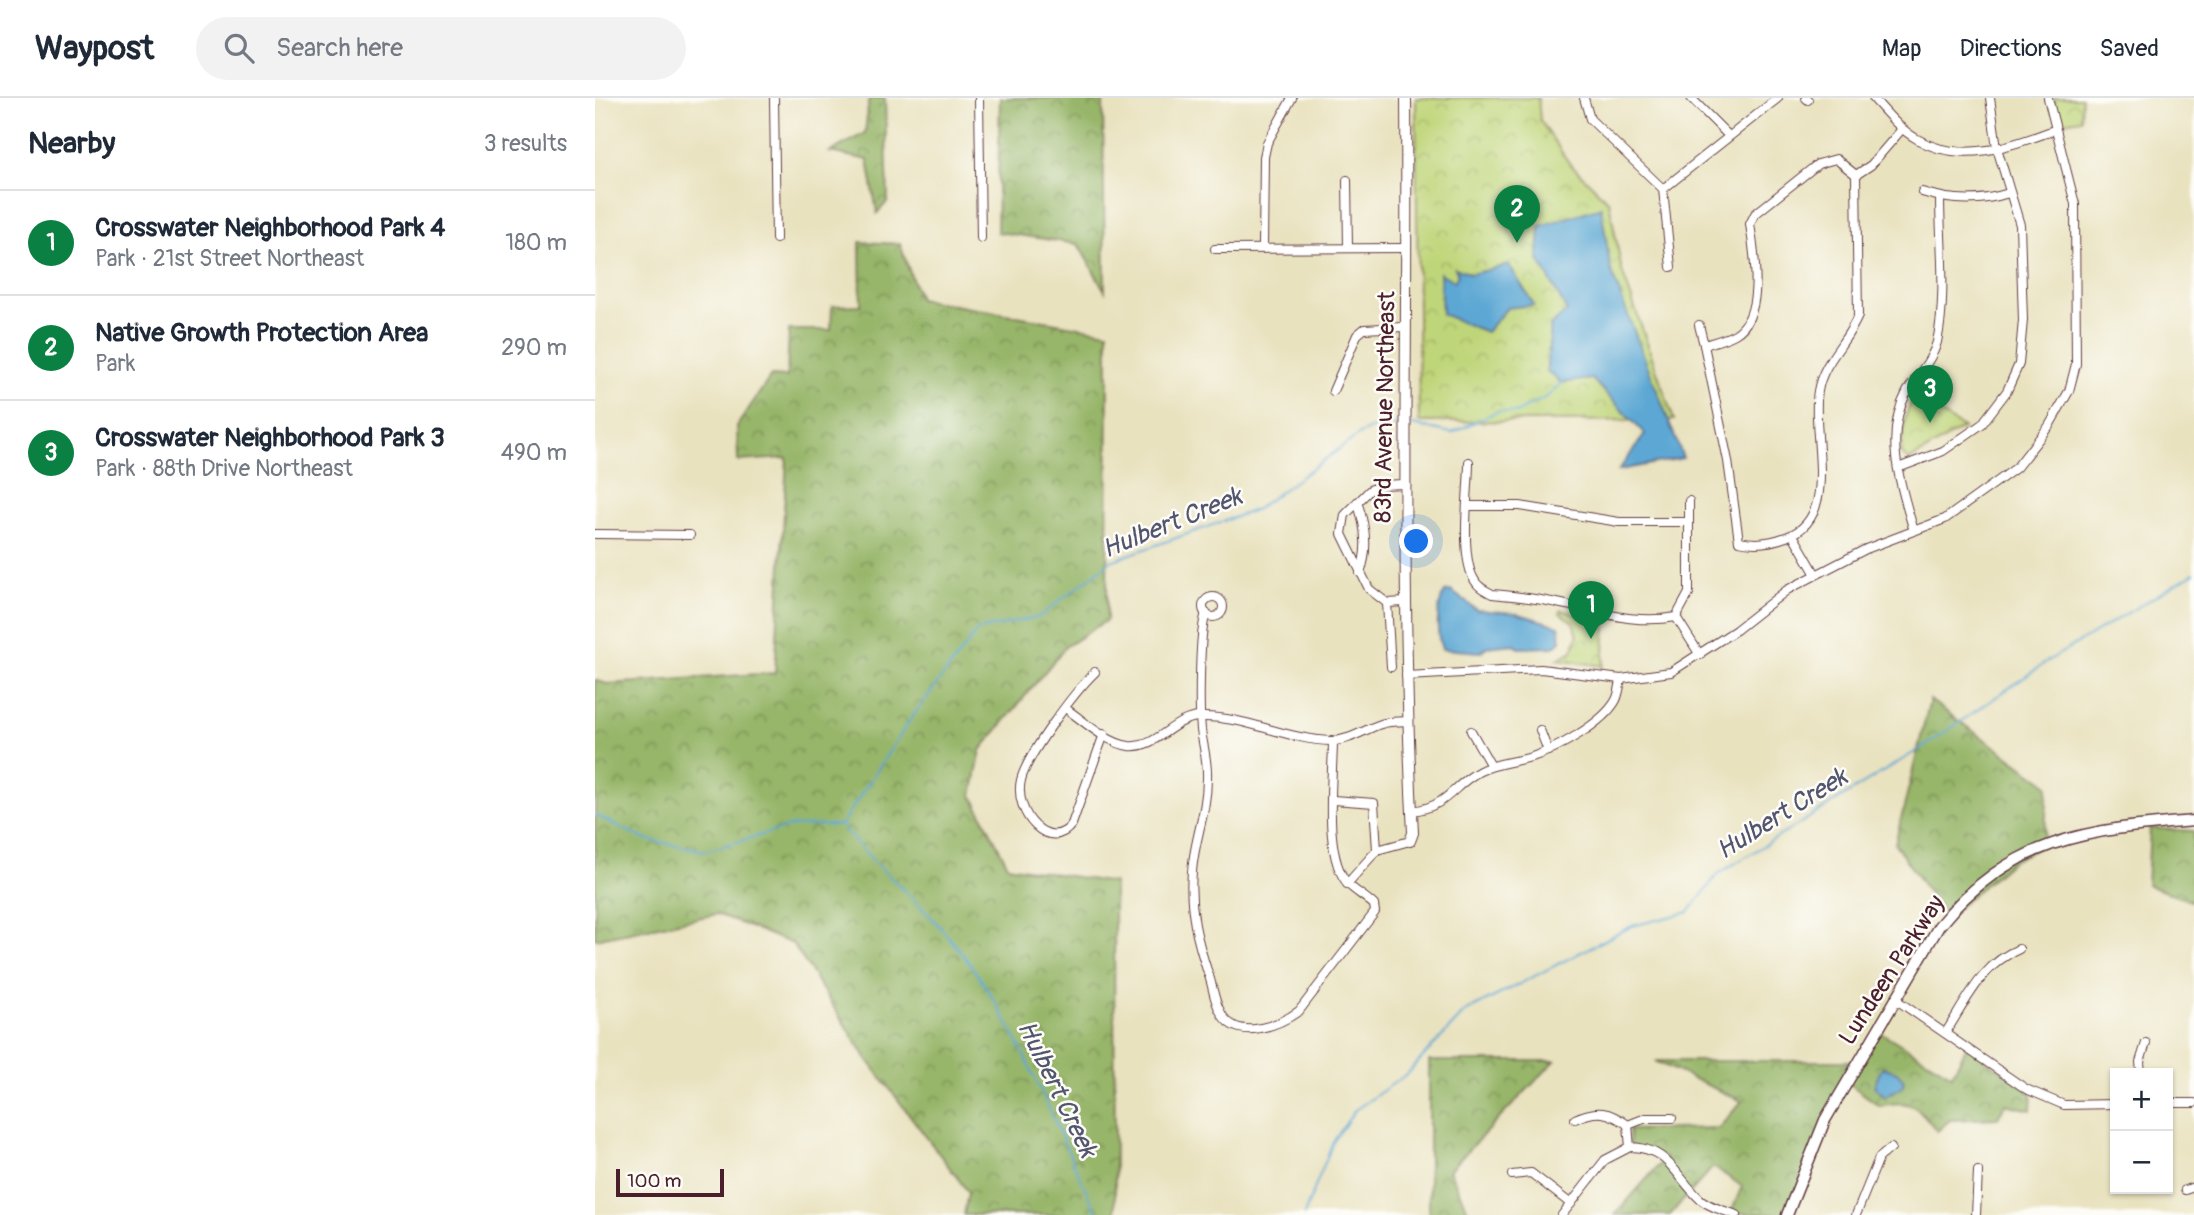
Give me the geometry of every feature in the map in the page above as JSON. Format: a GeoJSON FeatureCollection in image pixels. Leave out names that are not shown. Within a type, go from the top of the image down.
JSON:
{"type":"FeatureCollection","features":[{"type":"Feature","properties":{"kind":"main road","name":"Lundeen Parkway"},"geometry":{"type":"LineString","coordinates":[[1787,1215],[1813,1144],[1939,926],[1959,902],[1985,878],[2044,845],[2078,835],[2194,821]]}},
{"type":"Feature","properties":{"kind":"street"},"geometry":{"type":"LineString","coordinates":[[774,98],[776,239]]}},
{"type":"Feature","properties":{"kind":"street"},"geometry":{"type":"LineString","coordinates":[[979,98],[982,238]]}},
{"type":"Feature","properties":{"kind":"street"},"geometry":{"type":"LineString","coordinates":[[1263,247],[1264,157],[1267,143],[1292,98]]}},
{"type":"Feature","properties":{"kind":"street","name":"83rd Avenue Northeast"},"geometry":{"type":"LineString","coordinates":[[1406,98],[1407,248],[1403,327],[1403,484],[1411,841]]}},
{"type":"Feature","properties":{"kind":"street"},"geometry":{"type":"LineString","coordinates":[[1584,98],[1590,119],[1663,189],[1671,267]]}},
{"type":"Feature","properties":{"kind":"street"},"geometry":{"type":"LineString","coordinates":[[1691,98],[1728,135]]}},
{"type":"Feature","properties":{"kind":"street"},"geometry":{"type":"LineString","coordinates":[[1663,189],[1778,98]]}},
{"type":"Feature","properties":{"kind":"street"},"geometry":{"type":"LineString","coordinates":[[1873,98],[1902,129],[1938,148],[1959,152],[1997,148],[2054,130]]}},
{"type":"Feature","properties":{"kind":"street"},"geometry":{"type":"LineString","coordinates":[[1898,468],[1924,460],[1962,440],[1982,424],[2014,377],[2022,344],[2020,225],[1997,148],[1990,98]]}},
{"type":"Feature","properties":{"kind":"street"},"geometry":{"type":"LineString","coordinates":[[1406,676],[1541,669],[1621,679],[1671,671],[1700,655],[1787,590],[1815,573],[1960,510],[2016,468],[2038,442],[2069,391],[2076,364],[2078,339],[2075,204],[2048,98]]}},
{"type":"Feature","properties":{"kind":"street"},"geometry":{"type":"LineString","coordinates":[[1856,176],[1871,165],[1902,129]]}},
{"type":"Feature","properties":{"kind":"street"},"geometry":{"type":"LineString","coordinates":[[1699,325],[1728,461],[1739,541],[1752,544],[1771,542],[1793,535],[1808,523],[1818,510],[1820,489],[1817,394],[1821,379],[1858,316],[1856,176],[1836,159],[1827,159],[1755,214],[1750,224],[1755,290],[1752,311],[1736,334],[1704,345]]}},
{"type":"Feature","properties":{"kind":"street"},"geometry":{"type":"LineString","coordinates":[[1347,180],[1347,247]]}},
{"type":"Feature","properties":{"kind":"street"},"geometry":{"type":"LineString","coordinates":[[1922,192],[1940,198],[1979,199],[2009,193]]}},
{"type":"Feature","properties":{"kind":"street"},"geometry":{"type":"LineString","coordinates":[[1915,531],[1894,453],[1898,410],[1936,345],[1940,323],[1940,198]]}},
{"type":"Feature","properties":{"kind":"street"},"geometry":{"type":"LineString","coordinates":[[1215,249],[1407,248]]}},
{"type":"Feature","properties":{"kind":"street"},"geometry":{"type":"LineString","coordinates":[[1333,391],[1357,335],[1364,329],[1403,327]]}},
{"type":"Feature","properties":{"kind":"street"},"geometry":{"type":"LineString","coordinates":[[1469,462],[1467,551],[1475,583],[1492,594],[1559,603],[1609,617],[1655,621],[1676,617]]}},
{"type":"Feature","properties":{"kind":"street"},"geometry":{"type":"LineString","coordinates":[[1403,484],[1383,485],[1370,490],[1345,515],[1342,534],[1369,589],[1387,603],[1405,602]]}},
{"type":"Feature","properties":{"kind":"street"},"geometry":{"type":"LineString","coordinates":[[1676,617],[1689,593],[1689,501]]}},
{"type":"Feature","properties":{"kind":"street"},"geometry":{"type":"LineString","coordinates":[[1357,502],[1366,539],[1365,558],[1360,573]]}},
{"type":"Feature","properties":{"kind":"street"},"geometry":{"type":"LineString","coordinates":[[1469,506],[1520,506],[1619,522],[1688,522]]}},
{"type":"Feature","properties":{"kind":"street"},"geometry":{"type":"LineString","coordinates":[[595,534],[690,535]]}},
{"type":"Feature","properties":{"kind":"street"},"geometry":{"type":"LineString","coordinates":[[1793,535],[1815,573]]}},
{"type":"Feature","properties":{"kind":"street"},"geometry":{"type":"LineString","coordinates":[[1387,603],[1391,667]]}},
{"type":"Feature","properties":{"kind":"street"},"geometry":{"type":"LineString","coordinates":[[1206,614],[1201,716],[1207,774],[1206,798],[1192,871],[1192,917],[1201,957],[1220,1013],[1227,1022],[1240,1028],[1268,1027],[1284,1022],[1299,1011],[1358,930],[1370,921],[1374,905],[1347,884],[1338,864],[1332,837],[1333,741]]}},
{"type":"Feature","properties":{"kind":"street"},"geometry":{"type":"LineString","coordinates":[[1676,617],[1700,655]]}},
{"type":"Feature","properties":{"kind":"street"},"geometry":{"type":"LineString","coordinates":[[1095,672],[1065,708],[1024,770],[1019,802],[1031,821],[1050,834],[1060,834],[1072,824],[1104,734]]}},
{"type":"Feature","properties":{"kind":"street"},"geometry":{"type":"LineString","coordinates":[[1412,811],[1432,808],[1454,793],[1468,777],[1491,766],[1548,751],[1568,741],[1615,702],[1621,679]]}},
{"type":"Feature","properties":{"kind":"street"},"geometry":{"type":"LineString","coordinates":[[1065,708],[1118,743],[1138,746],[1154,741],[1187,718],[1201,716],[1333,741],[1345,739],[1383,723],[1408,721]]}},
{"type":"Feature","properties":{"kind":"street"},"geometry":{"type":"LineString","coordinates":[[1540,730],[1548,751]]}},
{"type":"Feature","properties":{"kind":"street"},"geometry":{"type":"LineString","coordinates":[[1471,731],[1491,766]]}},
{"type":"Feature","properties":{"kind":"street"},"geometry":{"type":"LineString","coordinates":[[1333,800],[1374,803],[1377,850]]}},
{"type":"Feature","properties":{"kind":"street"},"geometry":{"type":"LineString","coordinates":[[1347,884],[1377,850],[1411,841]]}},
{"type":"Feature","properties":{"kind":"street"},"geometry":{"type":"LineString","coordinates":[[1946,1032],[1986,970],[2000,957],[2018,949]]}},
{"type":"Feature","properties":{"kind":"street"},"geometry":{"type":"LineString","coordinates":[[1895,999],[2014,1081],[2047,1099],[2082,1107],[2110,1104]]}},
{"type":"Feature","properties":{"kind":"street"},"geometry":{"type":"LineString","coordinates":[[2141,1068],[2146,1043]]}},
{"type":"Feature","properties":{"kind":"street"},"geometry":{"type":"LineString","coordinates":[[2173,1102],[2194,1103]]}},
{"type":"Feature","properties":{"kind":"street"},"geometry":{"type":"LineString","coordinates":[[1575,1119],[1590,1113],[1603,1112],[1628,1125],[1646,1118],[1672,1118]]}},
{"type":"Feature","properties":{"kind":"street"},"geometry":{"type":"LineString","coordinates":[[1628,1125],[1630,1147]]}},
{"type":"Feature","properties":{"kind":"street"},"geometry":{"type":"LineString","coordinates":[[1562,1215],[1605,1160],[1630,1147],[1643,1147],[1665,1157],[1700,1199],[1737,1215]]}},
{"type":"Feature","properties":{"kind":"street"},"geometry":{"type":"LineString","coordinates":[[1856,1215],[1879,1158],[1891,1148]]}},
{"type":"Feature","properties":{"kind":"street"},"geometry":{"type":"LineString","coordinates":[[1976,1215],[1977,1171]]}},
{"type":"Feature","properties":{"kind":"street"},"geometry":{"type":"LineString","coordinates":[[1512,1175],[1531,1172],[1571,1204]]}},
{"type":"Feature","properties":{"kind":"street"},"geometry":{"type":"LineString","coordinates":[[2185,1191],[2194,1187]]}},
{"type":"Feature","properties":{"kind":"green space"},"geometry":{"type":"Polygon","coordinates":[[[869,98],[885,98],[888,201],[877,213],[868,160],[830,152],[865,133],[869,98]]]}},
{"type":"Feature","properties":{"kind":"green space"},"geometry":{"type":"Polygon","coordinates":[[[1000,98],[1103,98],[1105,291],[1078,244],[997,232],[1000,98]]]}},
{"type":"Feature","properties":{"kind":"green space"},"geometry":{"type":"Polygon","coordinates":[[[1416,98],[1538,98],[1540,120],[1569,163],[1609,202],[1622,271],[1674,420],[1419,422],[1416,98]]]}},
{"type":"Feature","properties":{"kind":"green space"},"geometry":{"type":"Polygon","coordinates":[[[2054,98],[2082,98],[2081,119],[2058,123],[2054,98]]]}},
{"type":"Feature","properties":{"kind":"green space"},"geometry":{"type":"Polygon","coordinates":[[[860,242],[900,244],[919,299],[1108,332],[1107,620],[1065,647],[981,750],[972,795],[1008,866],[1114,883],[1115,1215],[964,1215],[968,1192],[867,1059],[793,944],[717,914],[595,939],[595,680],[607,684],[775,673],[787,458],[738,461],[737,426],[771,376],[787,377],[789,330],[831,330],[832,306],[861,305],[860,242]]]}},
{"type":"Feature","properties":{"kind":"green space"},"geometry":{"type":"Polygon","coordinates":[[[1913,396],[1963,428],[1910,460],[1902,455],[1901,451],[1905,418],[1913,396]]]}},
{"type":"Feature","properties":{"kind":"green space"},"geometry":{"type":"Polygon","coordinates":[[[1561,610],[1606,624],[1603,666],[1558,659],[1572,651],[1578,635],[1573,622],[1560,613],[1561,610]]]}},
{"type":"Feature","properties":{"kind":"green space"},"geometry":{"type":"Polygon","coordinates":[[[1930,700],[2048,785],[2044,845],[2012,861],[1946,918],[1895,844],[1930,700]]]}},
{"type":"Feature","properties":{"kind":"green space"},"geometry":{"type":"Polygon","coordinates":[[[2150,828],[2194,831],[2194,902],[2147,885],[2150,828]]]}},
{"type":"Feature","properties":{"kind":"green space"},"geometry":{"type":"Polygon","coordinates":[[[1877,1030],[1952,1075],[1967,1046],[2032,1093],[2031,1110],[2005,1104],[1998,1118],[1950,1120],[1937,1131],[1913,1106],[1900,1103],[1880,1106],[1847,1082],[1787,1215],[1731,1213],[1742,1186],[1713,1167],[1670,1215],[1615,1215],[1665,1158],[1630,1147],[1629,1130],[1719,1128],[1742,1101],[1655,1061],[1860,1061],[1877,1030]]]}},
{"type":"Feature","properties":{"kind":"green space"},"geometry":{"type":"Polygon","coordinates":[[[1429,1061],[1555,1061],[1449,1170],[1470,1215],[1429,1215],[1429,1061]]]}},
{"type":"Feature","properties":{"kind":"water"},"geometry":{"type":"Polygon","coordinates":[[[1601,207],[1611,271],[1683,458],[1619,470],[1645,434],[1592,379],[1561,383],[1547,371],[1550,326],[1567,311],[1538,258],[1540,226],[1601,207]]]}},
{"type":"Feature","properties":{"kind":"water"},"geometry":{"type":"Polygon","coordinates":[[[1509,265],[1534,305],[1507,308],[1486,332],[1442,314],[1440,273],[1454,281],[1458,275],[1455,268],[1471,274],[1509,265]]]}},
{"type":"Feature","properties":{"kind":"water"},"geometry":{"type":"Polygon","coordinates":[[[1451,591],[1477,610],[1516,613],[1559,626],[1561,641],[1553,647],[1519,648],[1514,644],[1486,647],[1481,652],[1442,649],[1438,628],[1439,612],[1445,592],[1451,591]]]}},
{"type":"Feature","properties":{"kind":"water"},"geometry":{"type":"Polygon","coordinates":[[[1882,1067],[1897,1072],[1904,1080],[1902,1087],[1885,1096],[1874,1086],[1882,1067]]]}},
{"type":"Feature","properties":{"kind":"waterway"},"geometry":{"type":"LineString","coordinates":[[1408,424],[1452,433],[1498,411],[1516,413],[1548,396],[1561,383]]}},
{"type":"Feature","properties":{"kind":"waterway","name":"Hulbert Creek"},"geometry":{"type":"LineString","coordinates":[[841,825],[912,717],[978,630],[1039,617],[1111,561],[1255,510],[1360,434],[1379,425],[1403,425]]}},
{"type":"Feature","properties":{"kind":"waterway","name":"Hulbert Creek"},"geometry":{"type":"LineString","coordinates":[[1304,1215],[1333,1142],[1355,1110],[1407,1074],[1465,1012],[1632,926],[1689,912],[1718,874],[1931,742],[2051,659],[2194,573]]}},
{"type":"Feature","properties":{"kind":"waterway","name":"Hulbert Creek"},"geometry":{"type":"LineString","coordinates":[[595,815],[644,839],[706,851],[792,826],[841,825],[867,855],[939,926],[976,972],[1016,1038],[1098,1215]]}},
{"type":"Feature","properties":{"kind":"place","name":"Native Growth Protection Area"},"geometry":{"type":"Point","coordinates":[1517,243]}},
{"type":"Feature","properties":{"kind":"place","name":"Crosswater Neighborhood Park 3"},"geometry":{"type":"Point","coordinates":[1930,423]}},
{"type":"Feature","properties":{"kind":"place","name":"Crosswater Neighborhood Park 4"},"geometry":{"type":"Point","coordinates":[1591,639]}}]}
